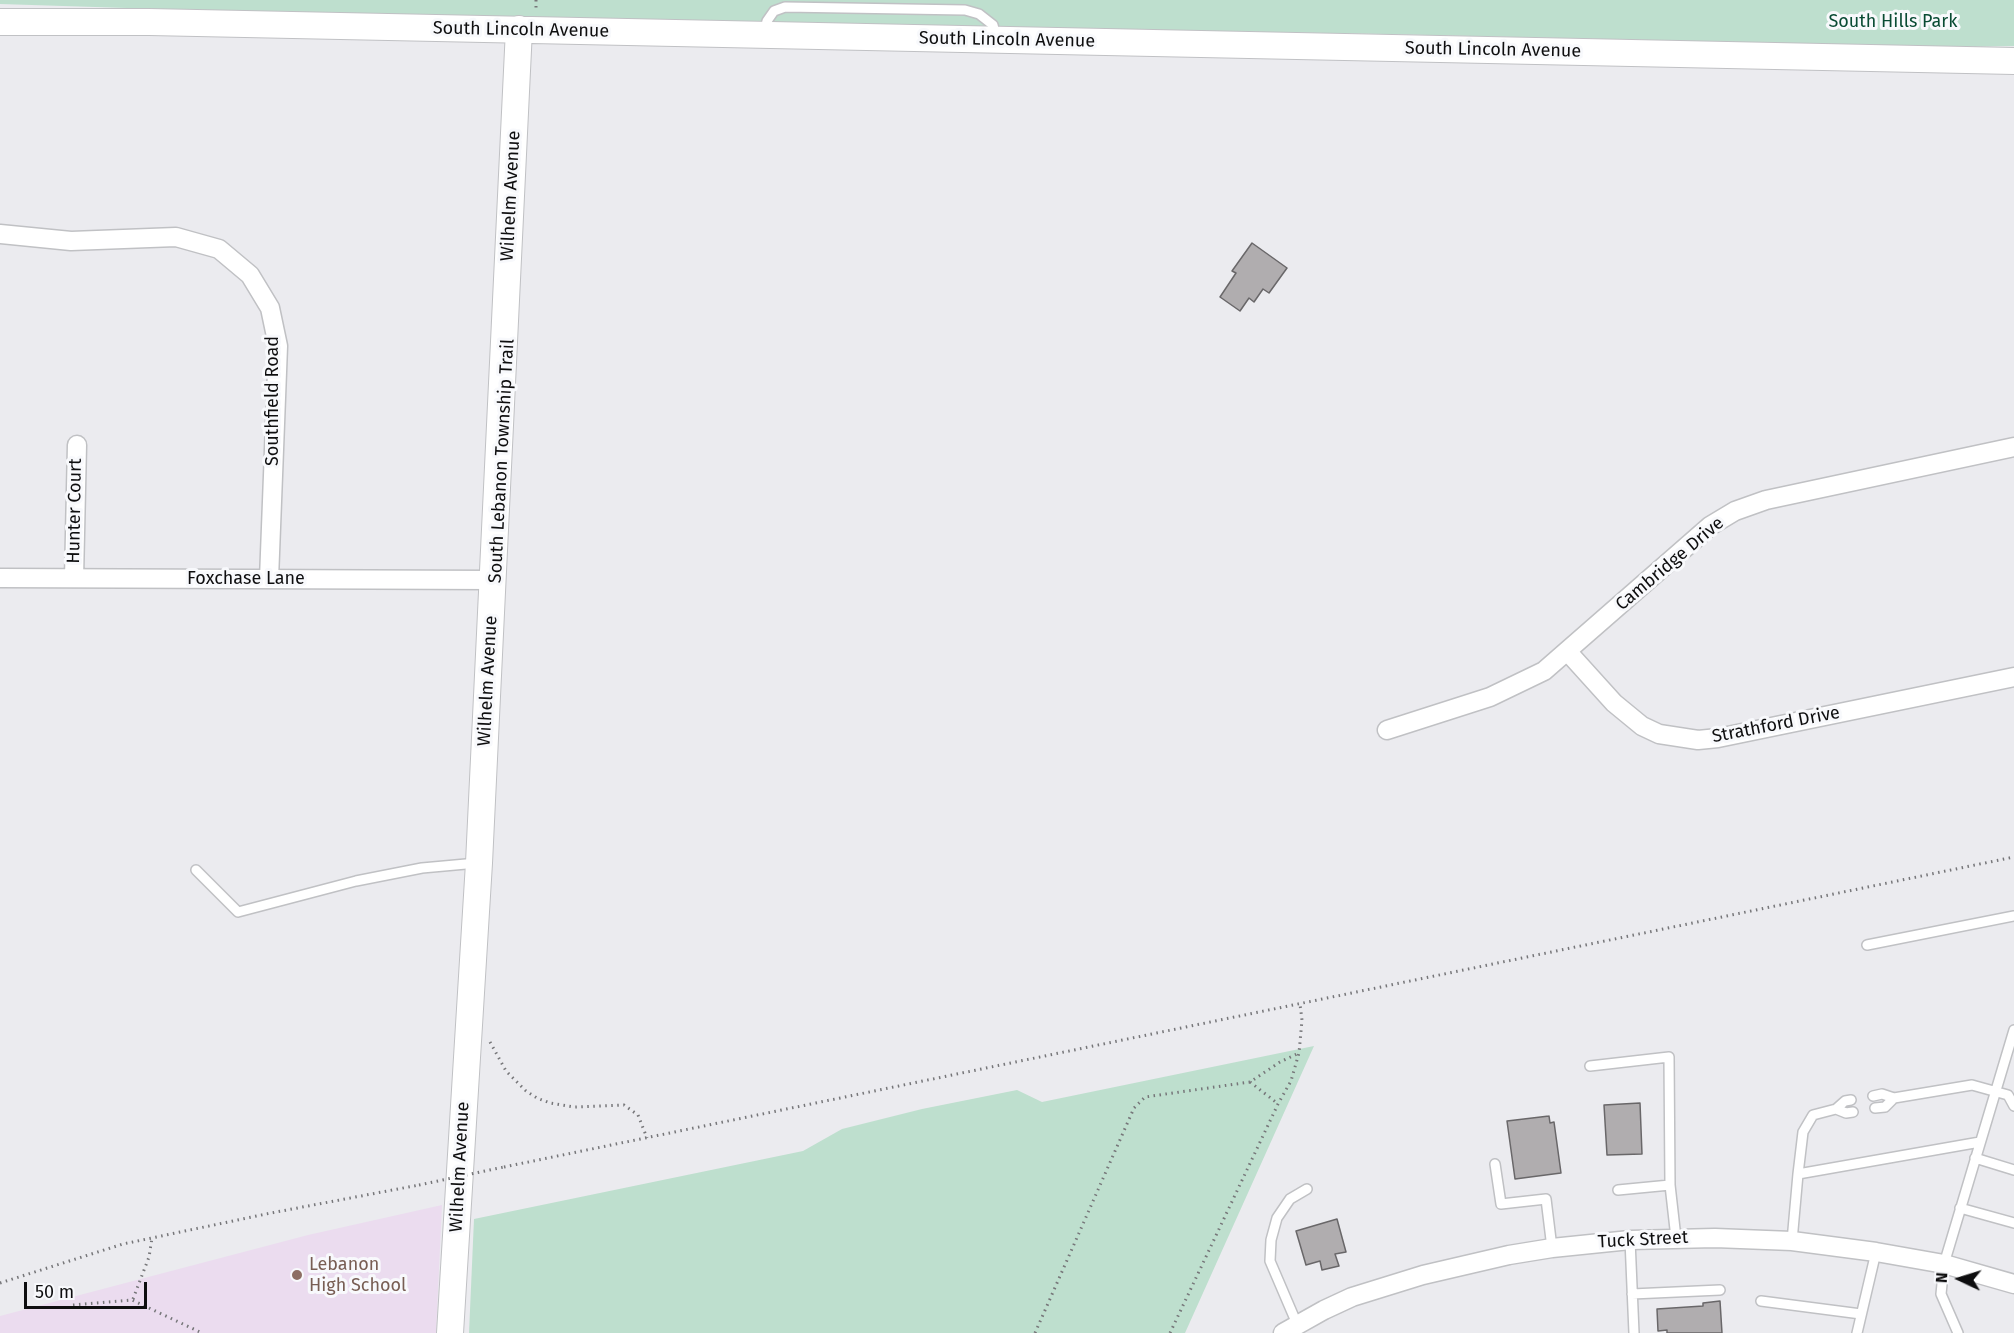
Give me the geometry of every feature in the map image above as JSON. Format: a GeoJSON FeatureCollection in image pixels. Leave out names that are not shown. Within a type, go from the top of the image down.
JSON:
{"type":"FeatureCollection","features":[{"type":"Feature","properties":{"kind":"main road","name":"South Lincoln Avenue"},"geometry":{"type":"LineString","coordinates":[[0,22],[127,22],[2014,61]]}},
{"type":"Feature","properties":{"kind":"main road","name":"Wilhelm Avenue"},"geometry":{"type":"LineString","coordinates":[[450,1333],[527,30]]}},
{"type":"Feature","properties":{"kind":"street","name":"Southfield Road"},"geometry":{"type":"LineString","coordinates":[[0,234],[71,241],[176,237],[219,249],[250,274],[270,308],[278,346],[269,579]]}},
{"type":"Feature","properties":{"kind":"street","name":"Hunter Court"},"geometry":{"type":"LineString","coordinates":[[74,578],[77,445]]}},
{"type":"Feature","properties":{"kind":"street","name":"Cambridge Drive"},"geometry":{"type":"LineString","coordinates":[[1387,730],[1490,697],[1517,686],[1544,671],[1710,526],[1735,511],[1766,500],[2014,447]]}},
{"type":"Feature","properties":{"kind":"street","name":"Foxchase Lane"},"geometry":{"type":"LineString","coordinates":[[0,578],[493,580]]}},
{"type":"Feature","properties":{"kind":"street","name":"Strathford Drive"},"geometry":{"type":"LineString","coordinates":[[1568,651],[1614,703],[1642,726],[1659,734],[1698,740],[1718,738],[2014,677]]}},
{"type":"Feature","properties":{"kind":"street","name":"Tuck Street"},"geometry":{"type":"LineString","coordinates":[[1290,1328],[1352,1297],[1477,1261],[1552,1248],[1630,1240],[1677,1238],[1791,1240],[1944,1264],[2014,1284]]}},
{"type":"Feature","properties":{"kind":"lane"},"geometry":{"type":"LineString","coordinates":[[196,870],[238,912],[356,881],[422,868],[479,863]]}},
{"type":"Feature","properties":{"kind":"lane"},"geometry":{"type":"LineString","coordinates":[[1867,945],[2014,916]]}},
{"type":"Feature","properties":{"kind":"lane"},"geometry":{"type":"LineString","coordinates":[[1958,1333],[1941,1294],[1944,1264],[2014,1030]]}},
{"type":"Feature","properties":{"kind":"lane"},"geometry":{"type":"LineString","coordinates":[[1590,1066],[1669,1057],[1670,1185],[1677,1238]]}},
{"type":"Feature","properties":{"kind":"lane"},"geometry":{"type":"LineString","coordinates":[[1873,1096],[1882,1094],[1894,1098],[1972,1085],[2008,1095],[2014,1106]]}},
{"type":"Feature","properties":{"kind":"lane"},"geometry":{"type":"LineString","coordinates":[[1875,1108],[1885,1107],[1894,1098]]}},
{"type":"Feature","properties":{"kind":"lane"},"geometry":{"type":"LineString","coordinates":[[1791,1240],[1803,1132],[1813,1115],[1836,1109],[1845,1101],[1851,1100]]}},
{"type":"Feature","properties":{"kind":"lane"},"geometry":{"type":"LineString","coordinates":[[1836,1109],[1846,1113],[1853,1112]]}},
{"type":"Feature","properties":{"kind":"lane"},"geometry":{"type":"LineString","coordinates":[[1798,1174],[1980,1142]]}},
{"type":"Feature","properties":{"kind":"lane"},"geometry":{"type":"LineString","coordinates":[[1975,1158],[2014,1170]]}},
{"type":"Feature","properties":{"kind":"lane"},"geometry":{"type":"LineString","coordinates":[[1495,1164],[1501,1204],[1546,1199],[1552,1248]]}},
{"type":"Feature","properties":{"kind":"lane"},"geometry":{"type":"LineString","coordinates":[[1618,1190],[1670,1185]]}},
{"type":"Feature","properties":{"kind":"lane"},"geometry":{"type":"LineString","coordinates":[[1290,1328],[1270,1261],[1271,1240],[1277,1218],[1290,1199],[1307,1189]]}},
{"type":"Feature","properties":{"kind":"lane"},"geometry":{"type":"LineString","coordinates":[[1960,1208],[2014,1223]]}},
{"type":"Feature","properties":{"kind":"lane"},"geometry":{"type":"LineString","coordinates":[[1630,1240],[1634,1333]]}},
{"type":"Feature","properties":{"kind":"lane"},"geometry":{"type":"LineString","coordinates":[[1857,1333],[1876,1252]]}},
{"type":"Feature","properties":{"kind":"lane"},"geometry":{"type":"LineString","coordinates":[[1632,1294],[1720,1290]]}},
{"type":"Feature","properties":{"kind":"lane"},"geometry":{"type":"LineString","coordinates":[[1761,1300],[1861,1314]]}},
{"type":"Feature","properties":{"kind":"path"},"geometry":{"type":"LineString","coordinates":[[527,30],[536,0]]}},
{"type":"Feature","properties":{"kind":"path"},"geometry":{"type":"LineString","coordinates":[[0,1283],[123,1244],[2014,857]]}},
{"type":"Feature","properties":{"kind":"path"},"geometry":{"type":"LineString","coordinates":[[1170,1333],[1291,1081],[1299,1053],[1302,1020],[1300,1004]]}},
{"type":"Feature","properties":{"kind":"path"},"geometry":{"type":"LineString","coordinates":[[489,1040],[506,1071],[526,1091],[537,1098],[574,1107],[624,1105],[638,1114],[646,1138]]}},
{"type":"Feature","properties":{"kind":"path"},"geometry":{"type":"LineString","coordinates":[[1035,1333],[1134,1108],[1145,1097],[1250,1082],[1280,1062],[1299,1053]]}},
{"type":"Feature","properties":{"kind":"path"},"geometry":{"type":"LineString","coordinates":[[1250,1082],[1278,1104]]}},
{"type":"Feature","properties":{"kind":"path"},"geometry":{"type":"LineString","coordinates":[[132,1300],[149,1257],[152,1238]]}},
{"type":"Feature","properties":{"kind":"path"},"geometry":{"type":"LineString","coordinates":[[73,1305],[132,1300],[202,1333]]}},
{"type":"Feature","properties":{"kind":"shaded area","name":"Lebanon High School"},"geometry":{"type":"Polygon","coordinates":[[[442,1205],[436,1333],[0,1333],[0,1316],[308,1235],[442,1205]]]}},
{"type":"Feature","properties":{"kind":"green space","name":"South Hills Park"},"geometry":{"type":"Polygon","coordinates":[[[0,0],[2014,0],[2014,46],[1954,47],[1383,34],[443,18],[0,4],[0,0]]]}},
{"type":"Feature","properties":{"kind":"green space"},"geometry":{"type":"Polygon","coordinates":[[[1314,1046],[1185,1333],[469,1333],[474,1219],[803,1151],[842,1129],[922,1109],[1017,1090],[1042,1102],[1314,1046]]]}},
{"type":"Feature","properties":{"kind":"building"},"geometry":{"type":"Polygon","coordinates":[[[1252,243],[1287,268],[1269,293],[1263,289],[1254,302],[1249,298],[1240,311],[1220,297],[1236,273],[1232,271],[1252,243]]]}},
{"type":"Feature","properties":{"kind":"building"},"geometry":{"type":"Polygon","coordinates":[[[1640,1103],[1642,1154],[1607,1155],[1604,1105],[1640,1103]]]}},
{"type":"Feature","properties":{"kind":"building"},"geometry":{"type":"Polygon","coordinates":[[[1549,1116],[1550,1123],[1554,1122],[1561,1173],[1515,1179],[1507,1121],[1549,1116]]]}},
{"type":"Feature","properties":{"kind":"building"},"geometry":{"type":"Polygon","coordinates":[[[1337,1219],[1346,1252],[1335,1254],[1339,1266],[1322,1270],[1320,1261],[1306,1265],[1296,1231],[1337,1219]]]}},
{"type":"Feature","properties":{"kind":"building"},"geometry":{"type":"Polygon","coordinates":[[[1720,1301],[1722,1333],[1658,1331],[1657,1309],[1703,1306],[1703,1303],[1720,1301]]]}},
{"type":"Feature","properties":{"kind":"place","name":"Lebanon High School"},"geometry":{"type":"Point","coordinates":[297,1275]}}]}
